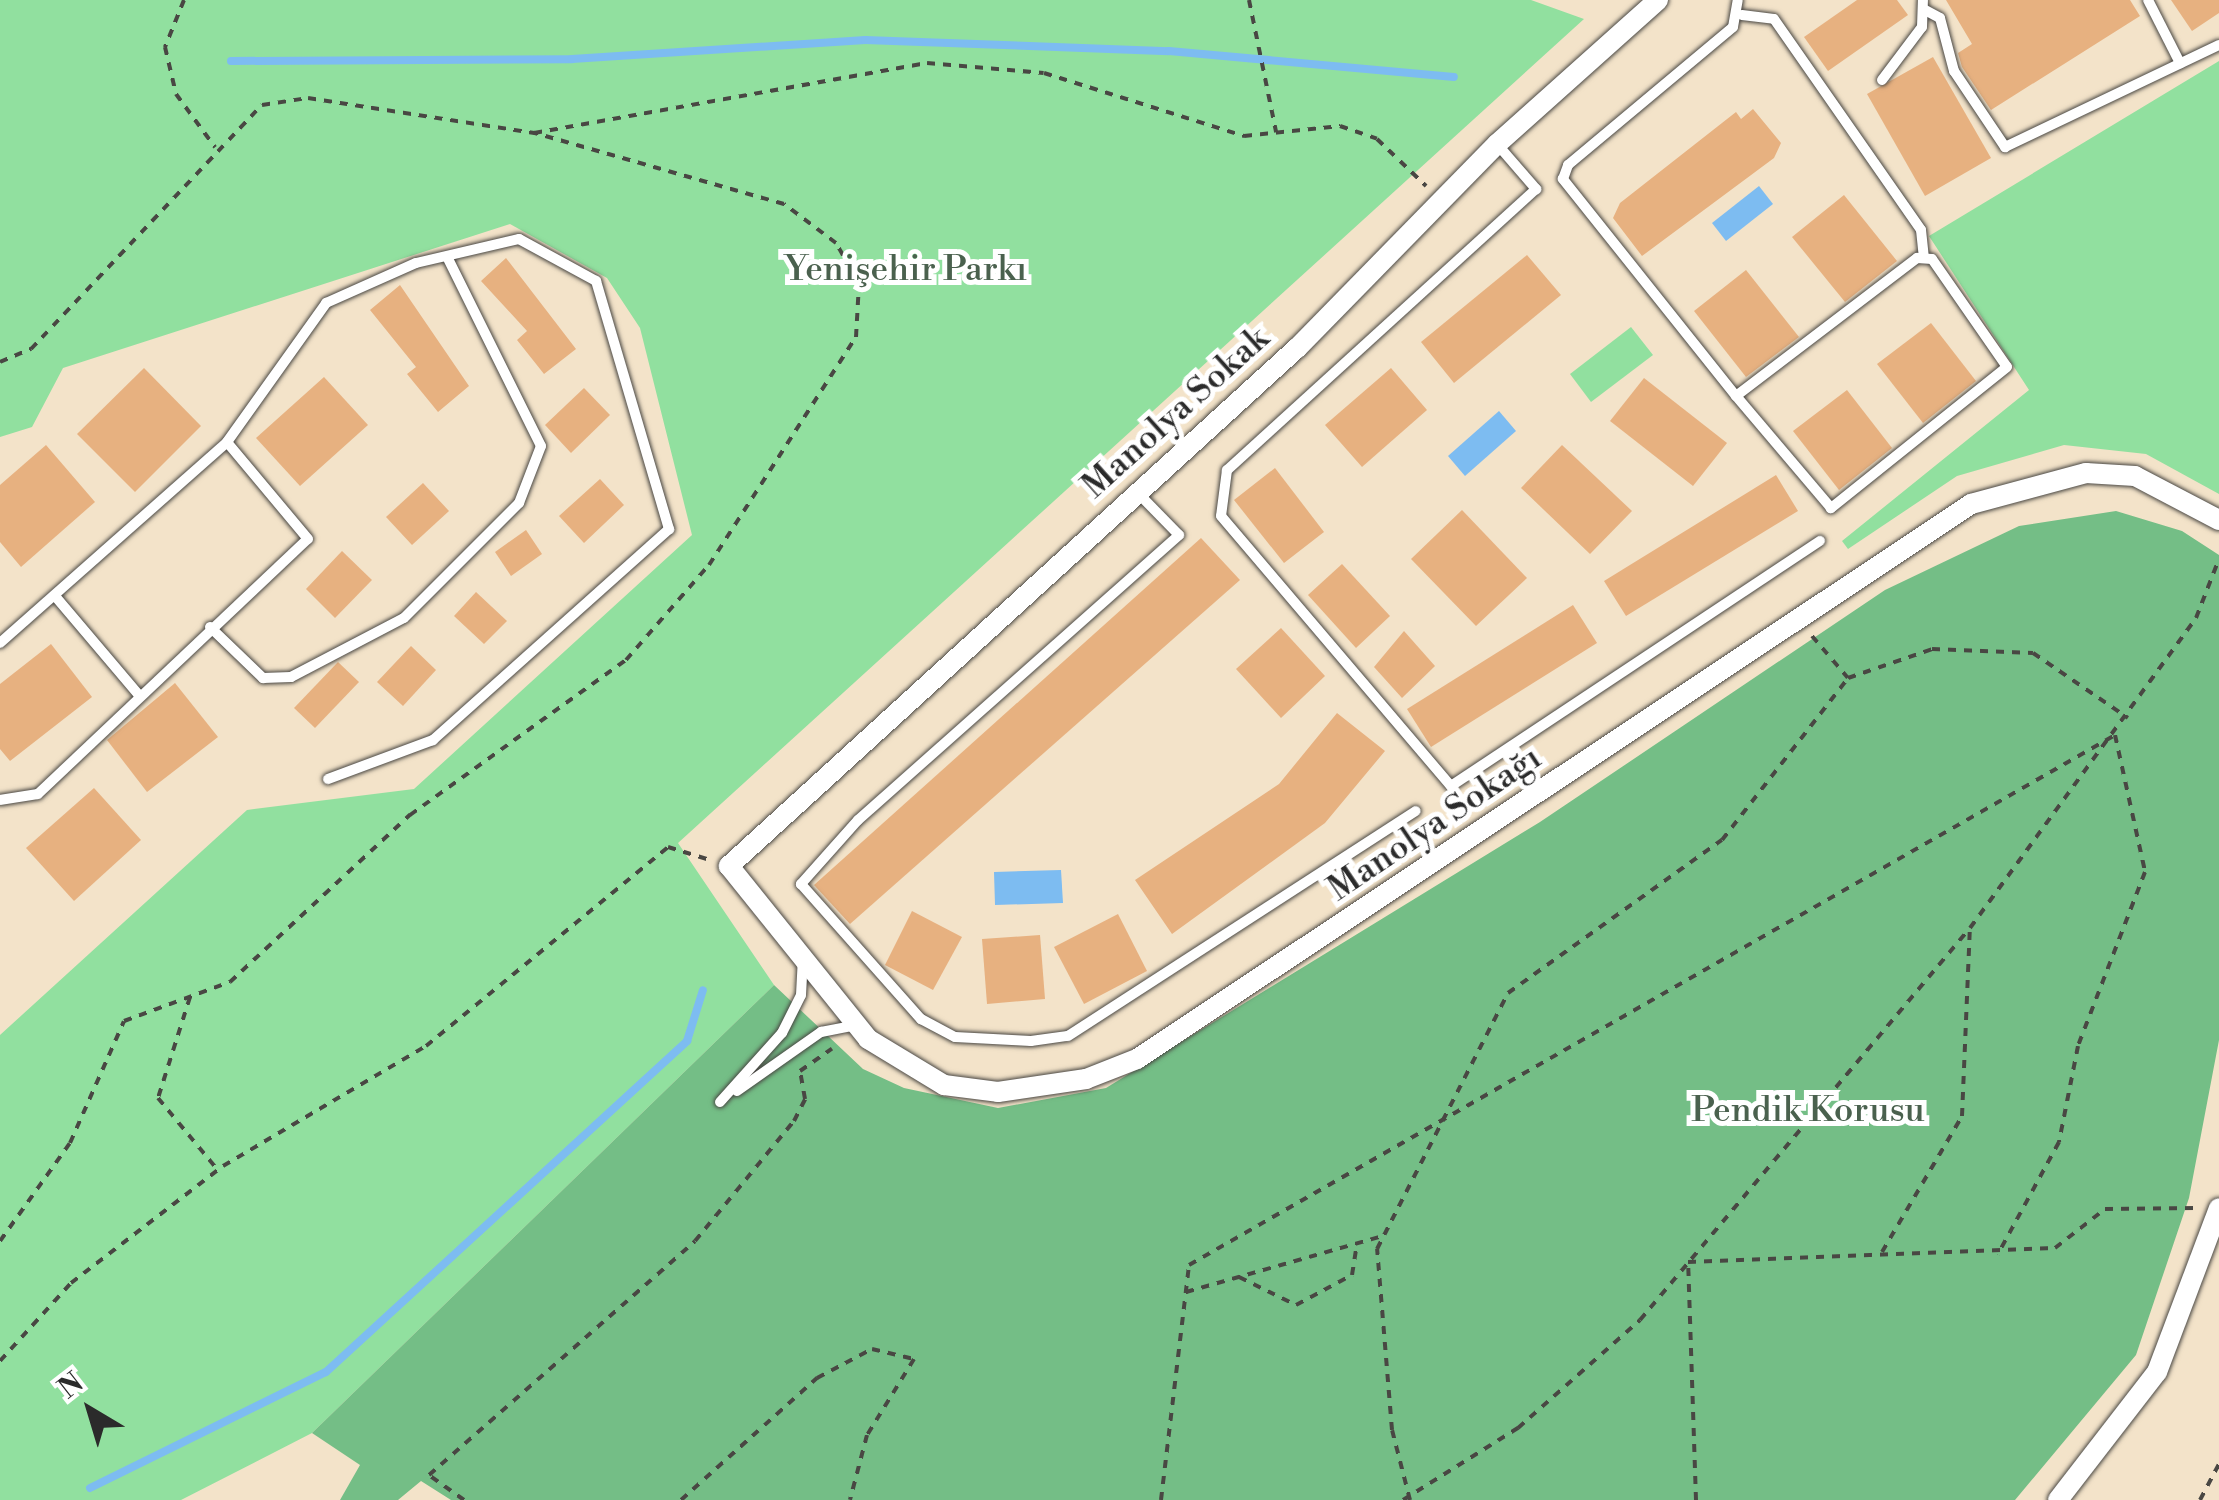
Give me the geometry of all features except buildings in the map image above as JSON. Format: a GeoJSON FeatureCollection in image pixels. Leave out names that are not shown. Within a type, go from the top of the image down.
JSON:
{"type":"FeatureCollection","features":[{"type":"Feature","properties":{"kind":"street","name":"Manolya Sokak"},"geometry":{"type":"LineString","coordinates":[[729,866],[1136,491],[1497,144],[1658,0]]}},
{"type":"Feature","properties":{"kind":"street","name":"Manolya Sokağı"},"geometry":{"type":"LineString","coordinates":[[729,866],[856,1025],[908,1070],[944,1086],[1047,1086],[1137,1059],[1971,504],[2024,486],[2135,476],[2219,520]]}},
{"type":"Feature","properties":{"kind":"street"},"geometry":{"type":"LineString","coordinates":[[2058,1500],[2157,1372],[2210,1208]]}},
{"type":"Feature","properties":{"kind":"lane"},"geometry":{"type":"LineString","coordinates":[[1738,0],[1742,15]]}},
{"type":"Feature","properties":{"kind":"lane"},"geometry":{"type":"LineString","coordinates":[[2148,0],[2180,63]]}},
{"type":"Feature","properties":{"kind":"lane"},"geometry":{"type":"LineString","coordinates":[[1882,80],[1924,5],[1940,18],[1947,56],[1981,117],[2000,144],[2014,146],[2219,45]]}},
{"type":"Feature","properties":{"kind":"lane"},"geometry":{"type":"LineString","coordinates":[[1742,15],[1774,19],[1921,230],[1924,258],[2006,371],[1840,507],[1826,506],[1563,171],[1742,15]]}},
{"type":"Feature","properties":{"kind":"lane"},"geometry":{"type":"LineString","coordinates":[[1497,144],[1536,189],[1227,470],[1221,516],[1451,786],[1820,541]]}},
{"type":"Feature","properties":{"kind":"lane"},"geometry":{"type":"LineString","coordinates":[[0,643],[227,442],[326,303],[448,259],[519,239],[596,281],[669,529],[433,740],[328,779]]}},
{"type":"Feature","properties":{"kind":"lane"},"geometry":{"type":"LineString","coordinates":[[1736,396],[1924,258]]}},
{"type":"Feature","properties":{"kind":"lane"},"geometry":{"type":"LineString","coordinates":[[210,627],[263,678],[292,677],[404,618],[518,503],[541,446],[448,259]]}},
{"type":"Feature","properties":{"kind":"lane"},"geometry":{"type":"LineString","coordinates":[[0,800],[38,794],[210,627],[308,539],[227,442]]}},
{"type":"Feature","properties":{"kind":"lane"},"geometry":{"type":"LineString","coordinates":[[1136,491],[1179,535],[858,820],[800,884],[921,1018],[955,1037],[1031,1041],[1068,1036],[1416,811]]}},
{"type":"Feature","properties":{"kind":"lane"},"geometry":{"type":"LineString","coordinates":[[55,596],[140,695]]}},
{"type":"Feature","properties":{"kind":"lane"},"geometry":{"type":"LineString","coordinates":[[803,958],[801,995],[782,1033],[720,1102],[821,1032],[856,1025]]}},
{"type":"Feature","properties":{"kind":"path"},"geometry":{"type":"LineString","coordinates":[[184,0],[164,47],[176,94],[215,147]]}},
{"type":"Feature","properties":{"kind":"path"},"geometry":{"type":"LineString","coordinates":[[1248,0],[1263,44],[1276,132]]}},
{"type":"Feature","properties":{"kind":"path"},"geometry":{"type":"LineString","coordinates":[[0,362],[31,349],[215,147],[262,105],[308,98],[534,133],[927,63],[1044,72],[1244,136],[1340,126],[1377,139],[1441,201]]}},
{"type":"Feature","properties":{"kind":"path"},"geometry":{"type":"LineString","coordinates":[[1402,1500],[1518,1428],[1640,1320],[1970,928],[2128,718],[2196,618],[2219,559]]}},
{"type":"Feature","properties":{"kind":"path"},"geometry":{"type":"LineString","coordinates":[[1796,617],[1848,678]]}},
{"type":"Feature","properties":{"kind":"path"},"geometry":{"type":"LineString","coordinates":[[1410,1498],[1392,1430],[1377,1249],[1451,1119],[1508,993],[1722,840],[1848,678],[1932,649],[2032,653],[2128,718]]}},
{"type":"Feature","properties":{"kind":"path"},"geometry":{"type":"LineString","coordinates":[[1161,1500],[1189,1265],[1451,1119],[2115,735]]}},
{"type":"Feature","properties":{"kind":"path"},"geometry":{"type":"LineString","coordinates":[[1998,1254],[2059,1142],[2078,1046],[2145,872],[2115,735]]}},
{"type":"Feature","properties":{"kind":"path"},"geometry":{"type":"LineString","coordinates":[[0,1361],[71,1283],[218,1170],[426,1046],[668,847],[729,866]]}},
{"type":"Feature","properties":{"kind":"path"},"geometry":{"type":"LineString","coordinates":[[1882,1252],[1962,1116],[1970,928]]}},
{"type":"Feature","properties":{"kind":"path"},"geometry":{"type":"LineString","coordinates":[[190,997],[158,1098],[218,1170]]}},
{"type":"Feature","properties":{"kind":"path"},"geometry":{"type":"LineString","coordinates":[[464,1500],[428,1476],[695,1241],[794,1120],[804,1100],[800,1071],[856,1025]]}},
{"type":"Feature","properties":{"kind":"path"},"geometry":{"type":"LineString","coordinates":[[1688,1262],[1882,1252],[1998,1254],[2054,1248],[2105,1209],[2210,1208]]}},
{"type":"Feature","properties":{"kind":"path"},"geometry":{"type":"LineString","coordinates":[[1186,1292],[1385,1235]]}},
{"type":"Feature","properties":{"kind":"path"},"geometry":{"type":"LineString","coordinates":[[1239,1277],[1296,1305],[1352,1275],[1358,1243]]}},
{"type":"Feature","properties":{"kind":"path"},"geometry":{"type":"LineString","coordinates":[[1688,1262],[1696,1500]]}},
{"type":"Feature","properties":{"kind":"path"},"geometry":{"type":"LineString","coordinates":[[681,1500],[817,1378],[872,1349],[914,1358],[868,1435],[850,1500]]}},
{"type":"Feature","properties":{"kind":"path"},"geometry":{"type":"LineString","coordinates":[[2200,1500],[2219,1464]]}},
{"type":"Feature","properties":{"kind":"green space","name":"Yenişehir Parkı"},"geometry":{"type":"Polygon","coordinates":[[[0,0],[1531,0],[1584,19],[678,843],[774,985],[312,1433],[181,1500],[0,1500],[0,1035],[247,810],[414,789],[692,535],[640,328],[607,278],[510,224],[63,368],[32,427],[0,437],[0,0]]]}},
{"type":"Feature","properties":{"kind":"green space"},"geometry":{"type":"Polygon","coordinates":[[[2219,61],[2219,494],[2146,454],[2064,445],[1957,476],[1848,549],[1842,541],[2029,390],[1929,236],[2219,61]]]}},
{"type":"Feature","properties":{"kind":"green space"},"geometry":{"type":"Polygon","coordinates":[[[1631,327],[1653,355],[1591,402],[1570,374],[1631,327]]]}},
{"type":"Feature","properties":{"kind":"green space","name":"Pendik Korusu"},"geometry":{"type":"Polygon","coordinates":[[[2116,511],[2182,531],[2219,555],[2219,1040],[2189,1198],[2136,1355],[2015,1500],[451,1500],[421,1481],[398,1500],[340,1500],[360,1465],[312,1433],[774,985],[863,1069],[904,1088],[998,1108],[1106,1088],[1540,822],[1885,590],[2019,526],[2116,511]]]}},
{"type":"Feature","properties":{"kind":"water"},"geometry":{"type":"Polygon","coordinates":[[[1759,186],[1773,204],[1726,241],[1712,223],[1759,186]]]}},
{"type":"Feature","properties":{"kind":"water"},"geometry":{"type":"Polygon","coordinates":[[[1499,411],[1516,431],[1465,476],[1448,456],[1499,411]]]}},
{"type":"Feature","properties":{"kind":"water"},"geometry":{"type":"Polygon","coordinates":[[[1061,870],[1063,903],[995,905],[994,872],[1061,870]]]}},
{"type":"Feature","properties":{"kind":"waterway"},"geometry":{"type":"LineString","coordinates":[[231,61],[572,59],[865,40],[1169,51],[1454,77]]}},
{"type":"Feature","properties":{"kind":"waterway"},"geometry":{"type":"LineString","coordinates":[[90,1488],[326,1372],[687,1041],[703,990]]}}]}
